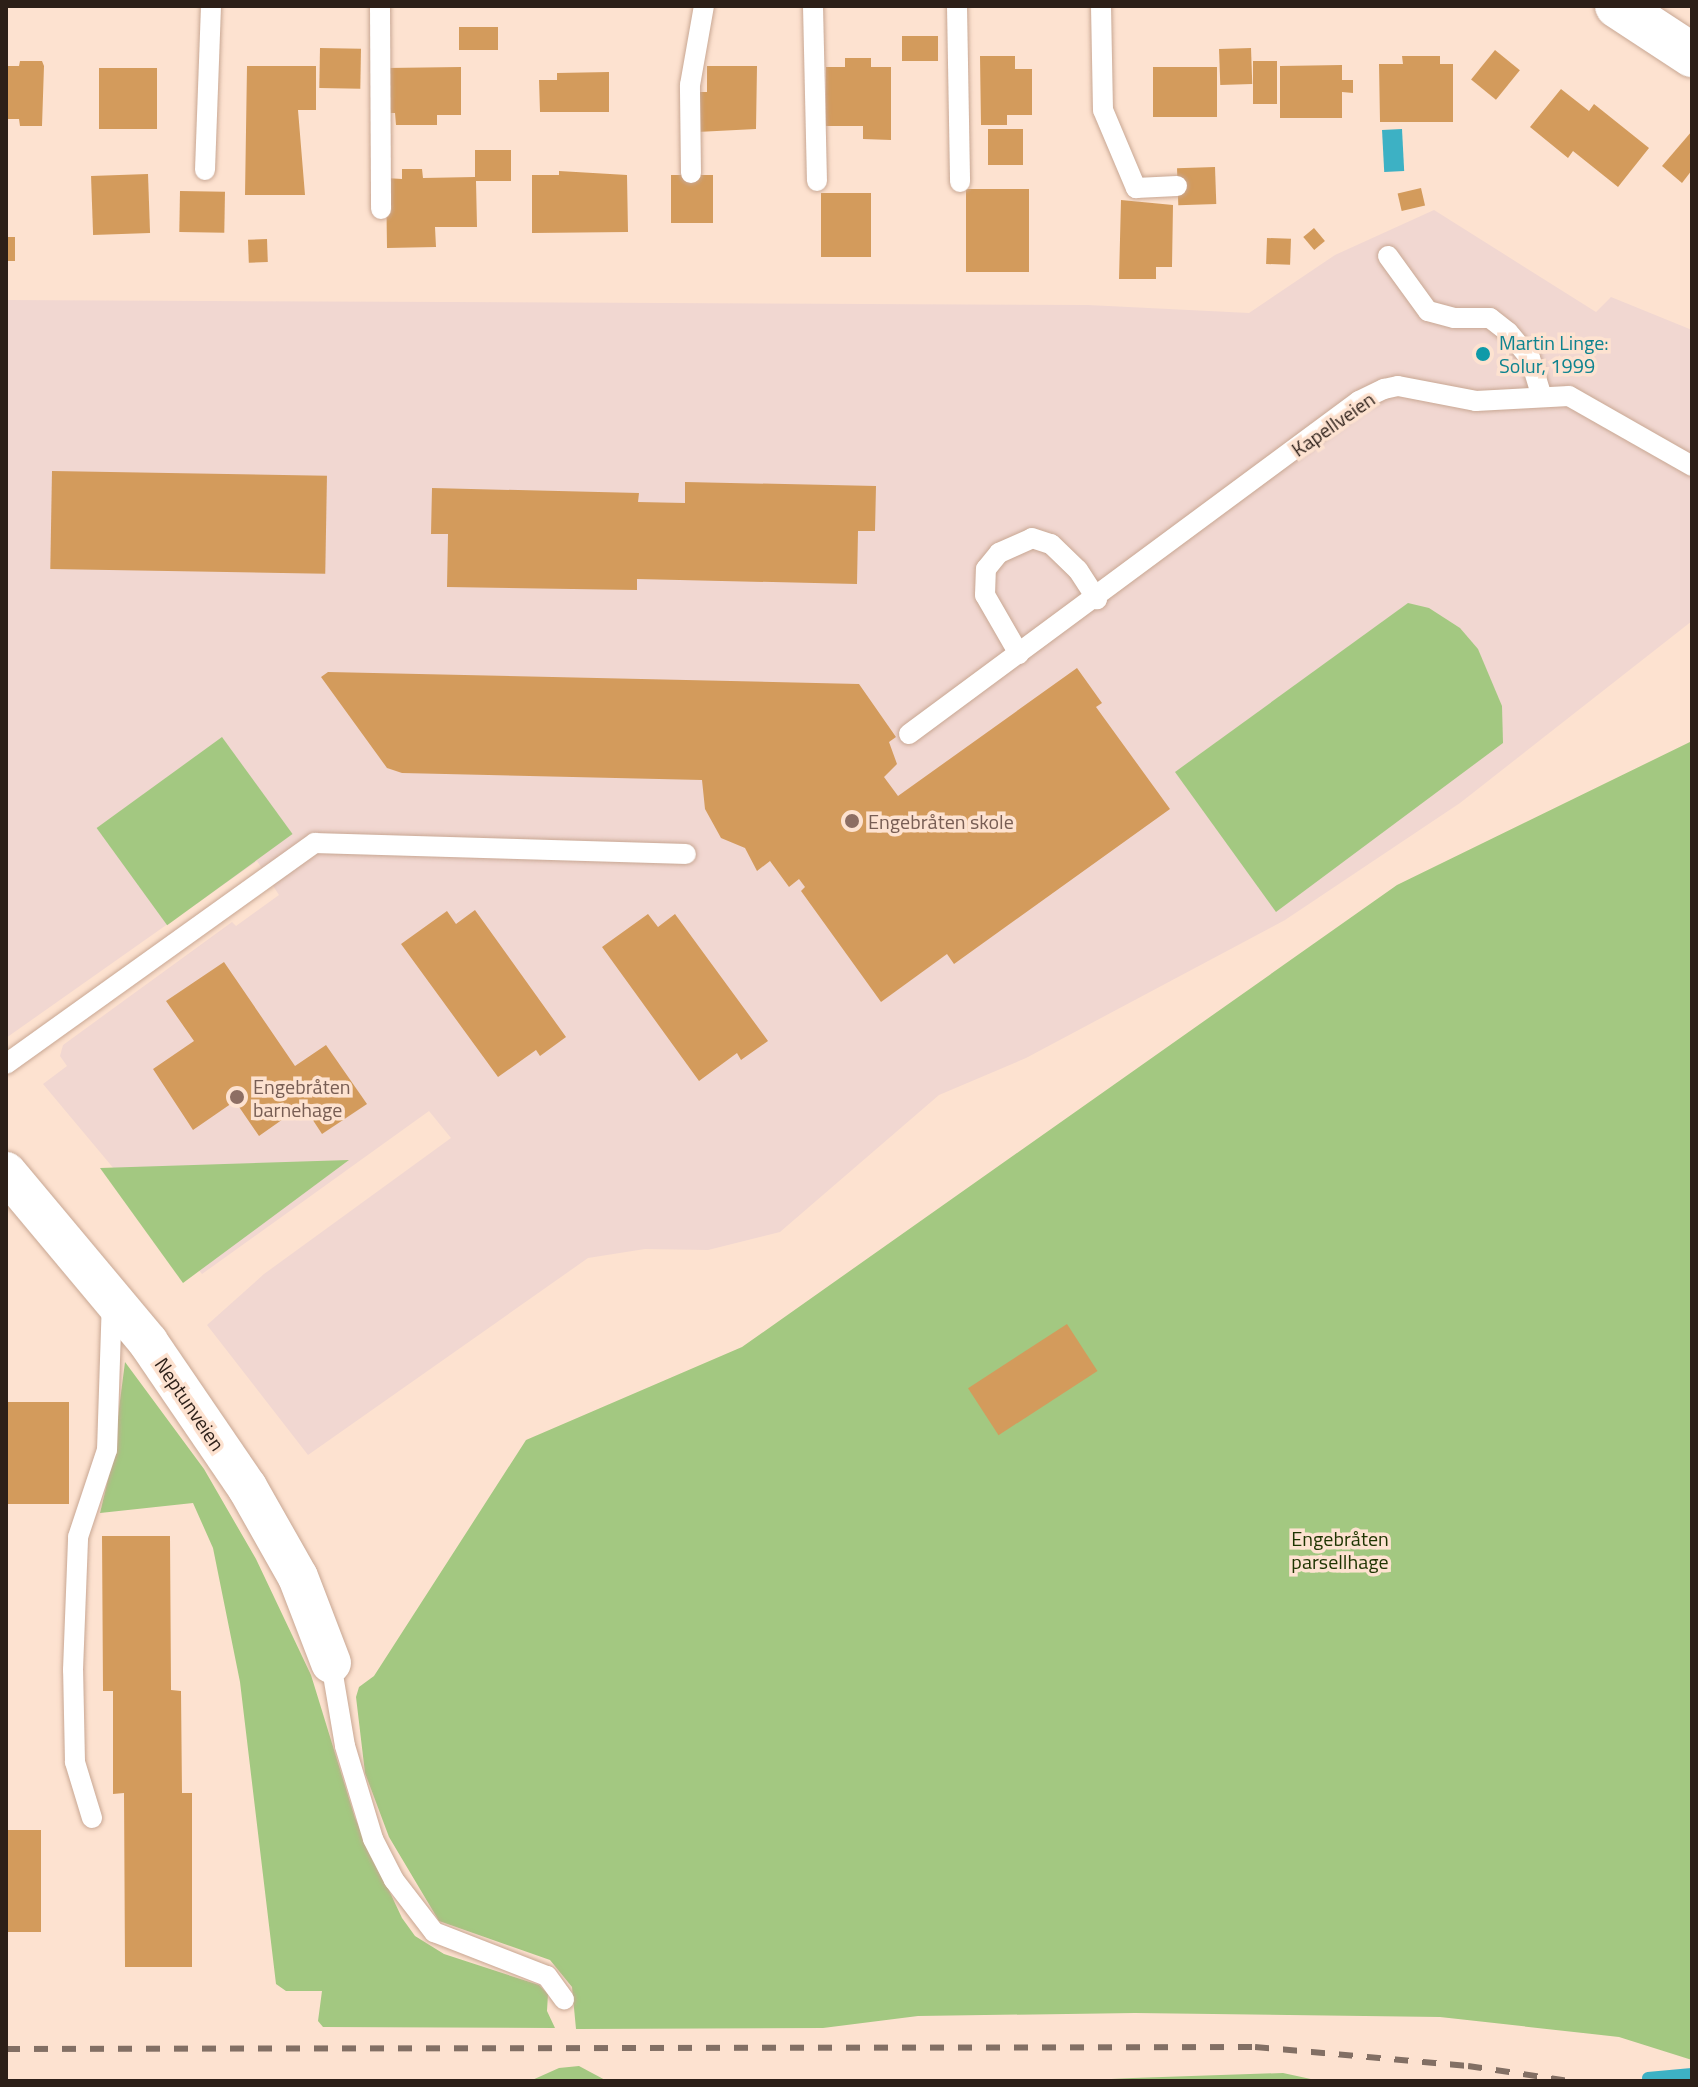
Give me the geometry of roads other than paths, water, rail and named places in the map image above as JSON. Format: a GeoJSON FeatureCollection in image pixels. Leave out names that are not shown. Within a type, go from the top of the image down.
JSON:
{"type":"FeatureCollection","features":[{"type":"Feature","properties":{"kind":"street"},"geometry":{"type":"LineString","coordinates":[[1625,8],[1692,55]]}},
{"type":"Feature","properties":{"kind":"street","name":"Neptunveien"},"geometry":{"type":"LineString","coordinates":[[6,1172],[18,1214],[112,1299],[148,1342],[247,1487],[298,1577],[331,1663]]}},
{"type":"Feature","properties":{"kind":"lane"},"geometry":{"type":"LineString","coordinates":[[205,170],[211,6]]}},
{"type":"Feature","properties":{"kind":"lane"},"geometry":{"type":"LineString","coordinates":[[380,6],[381,209]]}},
{"type":"Feature","properties":{"kind":"lane"},"geometry":{"type":"LineString","coordinates":[[691,173],[690,85],[704,6]]}},
{"type":"Feature","properties":{"kind":"lane"},"geometry":{"type":"LineString","coordinates":[[813,6],[817,181]]}},
{"type":"Feature","properties":{"kind":"lane"},"geometry":{"type":"LineString","coordinates":[[957,6],[960,182]]}},
{"type":"Feature","properties":{"kind":"lane"},"geometry":{"type":"LineString","coordinates":[[1101,6],[1103,110],[1136,188],[1177,186]]}},
{"type":"Feature","properties":{"kind":"lane"},"geometry":{"type":"LineString","coordinates":[[1388,256],[1428,311],[1454,318],[1490,318],[1508,332],[1530,358],[1541,395]]}},
{"type":"Feature","properties":{"kind":"lane","name":"Kapellveien"},"geometry":{"type":"LineString","coordinates":[[909,734],[1097,599],[1359,401],[1384,389],[1398,386],[1476,401],[1541,395],[1581,401],[1692,466]]}},
{"type":"Feature","properties":{"kind":"lane"},"geometry":{"type":"LineString","coordinates":[[1019,654],[985,595],[986,569],[999,553],[1032,538],[1051,544],[1071,562],[1097,599]]}},
{"type":"Feature","properties":{"kind":"lane"},"geometry":{"type":"LineString","coordinates":[[6,1064],[315,843],[686,854]]}},
{"type":"Feature","properties":{"kind":"lane"},"geometry":{"type":"LineString","coordinates":[[92,1818],[75,1762],[73,1670],[78,1537],[107,1450],[112,1299]]}},
{"type":"Feature","properties":{"kind":"lane"},"geometry":{"type":"LineString","coordinates":[[331,1663],[345,1746],[373,1839],[394,1880],[434,1932],[547,1976],[564,1999]]}},
{"type":"Feature","properties":{"kind":"water"},"geometry":{"type":"Polygon","coordinates":[[[1402,129],[1404,171],[1384,172],[1382,130],[1402,129]]]}},
{"type":"Feature","properties":{"kind":"waterway"},"geometry":{"type":"LineString","coordinates":[[1648,2078],[1692,2074]]}},
{"type":"Feature","properties":{"kind":"railway"},"geometry":{"type":"LineString","coordinates":[[6,2049],[1255,2047],[1468,2066],[1569,2081]]}},
{"type":"Feature","properties":{"kind":"place","name":"Martin Linge: Solur, 1999"},"geometry":{"type":"Point","coordinates":[1483,354]}},
{"type":"Feature","properties":{"kind":"place","name":"Engebråten skole"},"geometry":{"type":"Point","coordinates":[852,821]}},
{"type":"Feature","properties":{"kind":"place","name":"Engebråten barnehage"},"geometry":{"type":"Point","coordinates":[237,1097]}},
{"type":"Feature","properties":{"kind":"park label","name":"Engebråten parsellhage"},"geometry":{"type":"Point","coordinates":[1340,1550]}}]}
